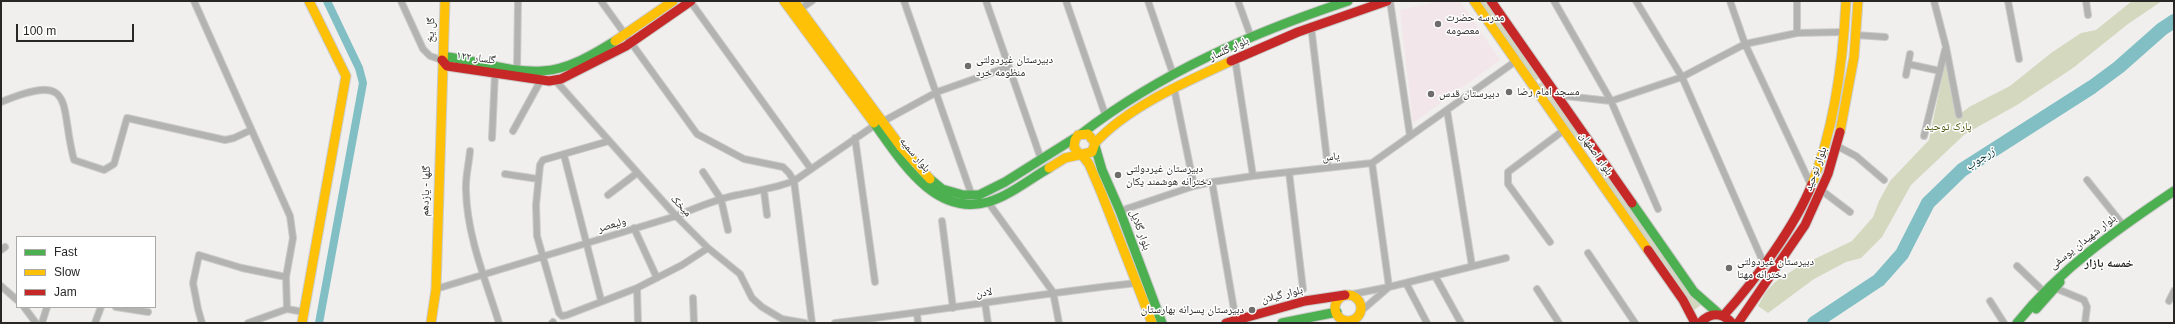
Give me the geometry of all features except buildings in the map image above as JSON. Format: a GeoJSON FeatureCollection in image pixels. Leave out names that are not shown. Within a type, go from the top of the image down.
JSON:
{"type":"FeatureCollection","features":[{"type":"Feature","properties":{"kind":"main road"},"geometry":{"type":"LineString","coordinates":[[302,323],[346,76],[309,1]]}},
{"type":"Feature","properties":{"kind":"main road","name":"گل یخ"},"geometry":{"type":"LineString","coordinates":[[442,60],[445,1]]}},
{"type":"Feature","properties":{"kind":"main road","name":"گلسار ۱۲۲"},"geometry":{"type":"LineString","coordinates":[[673,1],[626,34],[574,64],[558,70],[542,72],[517,72],[495,73],[447,66],[442,60],[448,57],[469,59],[517,72],[541,80],[556,80],[572,75],[631,43],[690,1]]}},
{"type":"Feature","properties":{"kind":"main road","name":"بلوار سمیه"},"geometry":{"type":"LineString","coordinates":[[784,1],[824,48]]}},
{"type":"Feature","properties":{"kind":"main road","name":"بلوار سمیه"},"geometry":{"type":"LineString","coordinates":[[794,1],[824,48],[879,123],[911,171],[927,189],[938,197],[952,203],[966,205],[988,202],[1010,191],[1056,163],[1080,155]]}},
{"type":"Feature","properties":{"kind":"main road","name":"بلوار گلسار"},"geometry":{"type":"LineString","coordinates":[[1078,136],[1105,114],[1173,74],[1251,37],[1329,4],[1348,1]]}},
{"type":"Feature","properties":{"kind":"main road","name":"بلوار گلسار"},"geometry":{"type":"LineString","coordinates":[[1095,144],[1113,123],[1174,88],[1235,59],[1311,26],[1387,1]]}},
{"type":"Feature","properties":{"kind":"main road","name":"بلوار اصفهان"},"geometry":{"type":"LineString","coordinates":[[1474,1],[1683,300],[1695,323]]}},
{"type":"Feature","properties":{"kind":"main road","name":"بلوار اصفهان"},"geometry":{"type":"LineString","coordinates":[[1491,1],[1694,292],[1732,323]]}},
{"type":"Feature","properties":{"kind":"main road","name":"بلوار توحید"},"geometry":{"type":"LineString","coordinates":[[1721,314],[1737,302],[1795,219],[1816,174],[1832,109],[1845,32],[1846,1]]}},
{"type":"Feature","properties":{"kind":"main road","name":"بلوار توحید"},"geometry":{"type":"LineString","coordinates":[[1738,323],[1746,309],[1806,224],[1821,190],[1837,146],[1856,35],[1858,1]]}},
{"type":"Feature","properties":{"kind":"main road","name":"گلها - یازدهم"},"geometry":{"type":"LineString","coordinates":[[432,323],[436,288],[442,60]]}},
{"type":"Feature","properties":{"kind":"main road","name":"بلوار سمیه"},"geometry":{"type":"LineString","coordinates":[[879,123],[935,185],[952,193],[972,196],[990,191],[1078,136]]}},
{"type":"Feature","properties":{"kind":"main road"},"geometry":{"type":"LineString","coordinates":[[1088,134],[1095,144],[1092,152],[1080,155],[1073,145],[1078,136],[1088,134]]}},
{"type":"Feature","properties":{"kind":"main road","name":"بلوار گلایل"},"geometry":{"type":"LineString","coordinates":[[1095,144],[1102,170],[1120,211],[1162,323]]}},
{"type":"Feature","properties":{"kind":"main road"},"geometry":{"type":"LineString","coordinates":[[1585,160],[1584,155],[1587,151],[1592,150],[1596,152]]}},
{"type":"Feature","properties":{"kind":"main road","name":"بلوار گلایل"},"geometry":{"type":"LineString","coordinates":[[1080,155],[1094,175],[1126,251],[1136,283],[1152,323]]}},
{"type":"Feature","properties":{"kind":"main road","name":"بلوار شهیدان یوسفی"},"geometry":{"type":"LineString","coordinates":[[2017,323],[2043,291],[2074,261],[2123,225],[2174,191]]}},
{"type":"Feature","properties":{"kind":"main road","name":"بلوار شهیدان یوسفی"},"geometry":{"type":"LineString","coordinates":[[2025,323],[2055,288],[2078,265],[2174,198]]}},
{"type":"Feature","properties":{"kind":"main road"},"geometry":{"type":"LineString","coordinates":[[1347,295],[1359,300],[1360,317],[1350,322],[1340,317],[1336,312],[1336,304],[1347,295]]}},
{"type":"Feature","properties":{"kind":"main road","name":"بلوار گیلان"},"geometry":{"type":"LineString","coordinates":[[1226,323],[1305,301],[1347,295]]}},
{"type":"Feature","properties":{"kind":"main road"},"geometry":{"type":"LineString","coordinates":[[1737,302],[1738,309],[1746,309]]}},
{"type":"Feature","properties":{"kind":"main road"},"geometry":{"type":"LineString","coordinates":[[1282,323],[1336,312]]}},
{"type":"Feature","properties":{"kind":"main road"},"geometry":{"type":"LineString","coordinates":[[1700,323],[1710,315],[1721,314]]}},
{"type":"Feature","properties":{"kind":"street"},"geometry":{"type":"LineString","coordinates":[[194,1],[290,216],[293,238],[286,277],[286,309]]}},
{"type":"Feature","properties":{"kind":"street"},"geometry":{"type":"LineString","coordinates":[[401,1],[423,49],[430,56],[442,60]]}},
{"type":"Feature","properties":{"kind":"street"},"geometry":{"type":"LineString","coordinates":[[517,72],[518,1]]}},
{"type":"Feature","properties":{"kind":"street"},"geometry":{"type":"LineString","coordinates":[[601,1],[697,134],[744,159],[783,167],[794,181],[812,323]]}},
{"type":"Feature","properties":{"kind":"street"},"geometry":{"type":"LineString","coordinates":[[690,1],[811,169]]}},
{"type":"Feature","properties":{"kind":"street"},"geometry":{"type":"LineString","coordinates":[[800,10],[812,1]]}},
{"type":"Feature","properties":{"kind":"street"},"geometry":{"type":"LineString","coordinates":[[904,1],[972,196]]}},
{"type":"Feature","properties":{"kind":"street"},"geometry":{"type":"LineString","coordinates":[[986,1],[1040,159]]}},
{"type":"Feature","properties":{"kind":"street"},"geometry":{"type":"LineString","coordinates":[[1066,1],[1105,114]]}},
{"type":"Feature","properties":{"kind":"street"},"geometry":{"type":"LineString","coordinates":[[1148,1],[1173,74]]}},
{"type":"Feature","properties":{"kind":"street"},"geometry":{"type":"LineString","coordinates":[[1238,1],[1251,37]]}},
{"type":"Feature","properties":{"kind":"street"},"geometry":{"type":"LineString","coordinates":[[1390,1],[1410,136]]}},
{"type":"Feature","properties":{"kind":"street"},"geometry":{"type":"LineString","coordinates":[[1554,1],[1611,101],[1658,209]]}},
{"type":"Feature","properties":{"kind":"street"},"geometry":{"type":"LineString","coordinates":[[1636,1],[1682,77],[1764,264]]}},
{"type":"Feature","properties":{"kind":"street"},"geometry":{"type":"LineString","coordinates":[[1730,1],[1745,44],[1810,185]]}},
{"type":"Feature","properties":{"kind":"street"},"geometry":{"type":"LineString","coordinates":[[1797,1],[1797,33]]}},
{"type":"Feature","properties":{"kind":"street"},"geometry":{"type":"LineString","coordinates":[[1934,1],[1946,47],[1959,115]]}},
{"type":"Feature","properties":{"kind":"street"},"geometry":{"type":"LineString","coordinates":[[2008,1],[2018,59]]}},
{"type":"Feature","properties":{"kind":"street"},"geometry":{"type":"LineString","coordinates":[[2086,1],[2088,15]]}},
{"type":"Feature","properties":{"kind":"street"},"geometry":{"type":"LineString","coordinates":[[1311,26],[1328,168]]}},
{"type":"Feature","properties":{"kind":"street"},"geometry":{"type":"LineString","coordinates":[[1556,95],[1611,101],[1682,77],[1745,44],[1797,33],[1845,32]]}},
{"type":"Feature","properties":{"kind":"street"},"geometry":{"type":"LineString","coordinates":[[1856,35],[1885,37]]}},
{"type":"Feature","properties":{"kind":"street"},"geometry":{"type":"LineString","coordinates":[[1924,136],[1946,47]]}},
{"type":"Feature","properties":{"kind":"street"},"geometry":{"type":"LineString","coordinates":[[1906,76],[1910,54]]}},
{"type":"Feature","properties":{"kind":"street"},"geometry":{"type":"LineString","coordinates":[[1235,59],[1253,176]]}},
{"type":"Feature","properties":{"kind":"street","name":"یاس"},"geometry":{"type":"LineString","coordinates":[[1120,211],[1194,186],[1212,182],[1372,163],[1516,61]]}},
{"type":"Feature","properties":{"kind":"street"},"geometry":{"type":"LineString","coordinates":[[1908,64],[1940,71]]}},
{"type":"Feature","properties":{"kind":"street","name":"ولیعصر"},"geometry":{"type":"LineString","coordinates":[[436,288],[676,216],[721,199],[764,191],[794,181],[879,123],[937,92],[1008,67]]}},
{"type":"Feature","properties":{"kind":"street"},"geometry":{"type":"LineString","coordinates":[[492,138],[495,73]]}},
{"type":"Feature","properties":{"kind":"street"},"geometry":{"type":"LineString","coordinates":[[513,131],[541,80]]}},
{"type":"Feature","properties":{"kind":"street","name":"میخک"},"geometry":{"type":"LineString","coordinates":[[556,80],[676,216],[708,248],[740,274],[752,298],[781,321],[805,323]]}},
{"type":"Feature","properties":{"kind":"street"},"geometry":{"type":"LineString","coordinates":[[1174,88],[1194,186]]}},
{"type":"Feature","properties":{"kind":"street"},"geometry":{"type":"LineString","coordinates":[[1,102],[29,91],[55,91],[60,95],[64,105],[74,160],[104,170],[110,168],[114,164],[127,118],[225,140],[234,138],[251,130]]}},
{"type":"Feature","properties":{"kind":"street"},"geometry":{"type":"LineString","coordinates":[[1447,110],[1472,266]]}},
{"type":"Feature","properties":{"kind":"street"},"geometry":{"type":"LineString","coordinates":[[1550,242],[1508,184],[1507,178],[1508,172],[1564,130]]}},
{"type":"Feature","properties":{"kind":"street"},"geometry":{"type":"LineString","coordinates":[[855,138],[875,282]]}},
{"type":"Feature","properties":{"kind":"street"},"geometry":{"type":"LineString","coordinates":[[609,141],[541,162],[538,179],[537,236],[541,256],[559,313],[562,316],[601,300],[637,288],[682,265],[708,248]]}},
{"type":"Feature","properties":{"kind":"street"},"geometry":{"type":"LineString","coordinates":[[1837,146],[1856,156],[1884,180]]}},
{"type":"Feature","properties":{"kind":"street"},"geometry":{"type":"LineString","coordinates":[[470,152],[465,190],[468,210],[484,274],[499,323]]}},
{"type":"Feature","properties":{"kind":"street"},"geometry":{"type":"LineString","coordinates":[[564,155],[601,300]]}},
{"type":"Feature","properties":{"kind":"street"},"geometry":{"type":"LineString","coordinates":[[1372,163],[1390,287]]}},
{"type":"Feature","properties":{"kind":"street"},"geometry":{"type":"LineString","coordinates":[[703,172],[721,199],[728,230]]}},
{"type":"Feature","properties":{"kind":"street"},"geometry":{"type":"LineString","coordinates":[[1289,172],[1303,289]]}},
{"type":"Feature","properties":{"kind":"street"},"geometry":{"type":"LineString","coordinates":[[608,194],[637,173]]}},
{"type":"Feature","properties":{"kind":"street"},"geometry":{"type":"LineString","coordinates":[[505,174],[538,179]]}},
{"type":"Feature","properties":{"kind":"street"},"geometry":{"type":"LineString","coordinates":[[2087,180],[2123,225]]}},
{"type":"Feature","properties":{"kind":"street"},"geometry":{"type":"LineString","coordinates":[[1212,182],[1236,321]]}},
{"type":"Feature","properties":{"kind":"street"},"geometry":{"type":"LineString","coordinates":[[1821,190],[1850,212]]}},
{"type":"Feature","properties":{"kind":"street"},"geometry":{"type":"LineString","coordinates":[[764,191],[767,215]]}},
{"type":"Feature","properties":{"kind":"street"},"geometry":{"type":"LineString","coordinates":[[988,202],[1053,292],[1059,323]]}},
{"type":"Feature","properties":{"kind":"street"},"geometry":{"type":"LineString","coordinates":[[942,221],[953,308]]}},
{"type":"Feature","properties":{"kind":"street"},"geometry":{"type":"LineString","coordinates":[[634,228],[657,278]]}},
{"type":"Feature","properties":{"kind":"street"},"geometry":{"type":"LineString","coordinates":[[1588,253],[1635,323]]}},
{"type":"Feature","properties":{"kind":"street"},"geometry":{"type":"LineString","coordinates":[[202,323],[193,283],[200,255],[242,268],[286,277]]}},
{"type":"Feature","properties":{"kind":"street"},"geometry":{"type":"LineString","coordinates":[[1347,295],[1390,287],[1506,258]]}},
{"type":"Feature","properties":{"kind":"street"},"geometry":{"type":"LineString","coordinates":[[2017,266],[2043,291]]}},
{"type":"Feature","properties":{"kind":"street"},"geometry":{"type":"LineString","coordinates":[[1435,276],[1461,323]]}},
{"type":"Feature","properties":{"kind":"street","name":"لادن"},"geometry":{"type":"LineString","coordinates":[[835,323],[953,308],[1053,292],[1136,283]]}},
{"type":"Feature","properties":{"kind":"street"},"geometry":{"type":"LineString","coordinates":[[1406,283],[1427,323]]}},
{"type":"Feature","properties":{"kind":"street"},"geometry":{"type":"LineString","coordinates":[[1,286],[16,299]]}},
{"type":"Feature","properties":{"kind":"street"},"geometry":{"type":"LineString","coordinates":[[1360,317],[1390,287]]}},
{"type":"Feature","properties":{"kind":"street"},"geometry":{"type":"LineString","coordinates":[[637,288],[638,323]]}},
{"type":"Feature","properties":{"kind":"street"},"geometry":{"type":"LineString","coordinates":[[2055,288],[2084,300],[2087,307],[2085,323]]}},
{"type":"Feature","properties":{"kind":"street"},"geometry":{"type":"LineString","coordinates":[[1537,289],[1560,323]]}},
{"type":"Feature","properties":{"kind":"street"},"geometry":{"type":"LineString","coordinates":[[2169,301],[2174,291]]}},
{"type":"Feature","properties":{"kind":"street"},"geometry":{"type":"LineString","coordinates":[[693,298],[694,323]]}},
{"type":"Feature","properties":{"kind":"street"},"geometry":{"type":"LineString","coordinates":[[1990,301],[2004,323]]}},
{"type":"Feature","properties":{"kind":"street"},"geometry":{"type":"LineString","coordinates":[[985,303],[988,323]]}},
{"type":"Feature","properties":{"kind":"street"},"geometry":{"type":"LineString","coordinates":[[25,308],[36,323]]}},
{"type":"Feature","properties":{"kind":"street"},"geometry":{"type":"LineString","coordinates":[[42,323],[48,308]]}},
{"type":"Feature","properties":{"kind":"street"},"geometry":{"type":"LineString","coordinates":[[95,323],[101,308]]}},
{"type":"Feature","properties":{"kind":"street"},"geometry":{"type":"LineString","coordinates":[[122,308],[148,312]]}},
{"type":"Feature","properties":{"kind":"street"},"geometry":{"type":"LineString","coordinates":[[248,323],[286,309],[304,312]]}},
{"type":"Feature","properties":{"kind":"street"},"geometry":{"type":"LineString","coordinates":[[917,313],[918,323]]}},
{"type":"Feature","properties":{"kind":"shaded area"},"geometry":{"type":"Polygon","coordinates":[[[1440,1],[1460,1],[1500,60],[1413,123],[1400,10],[1440,1]]]}},
{"type":"Feature","properties":{"kind":"green space"},"geometry":{"type":"Polygon","coordinates":[[[1476,1],[1488,1],[1540,77],[1533,83],[1476,1]]]}},
{"type":"Feature","properties":{"kind":"green space","name":"پارک توحید"},"geometry":{"type":"Polygon","coordinates":[[[2132,1],[2162,1],[2128,24],[2073,68],[2017,105],[1965,134],[1911,185],[1882,237],[1861,258],[1846,262],[1814,279],[1768,313],[1758,306],[1766,292],[1775,282],[1798,267],[1852,241],[1873,217],[1879,201],[1890,181],[1929,140],[1945,63],[1948,64],[1959,115],[1969,107],[2010,86],[2051,53],[2081,33],[2096,30],[2132,1]]]}},
{"type":"Feature","properties":{"kind":"green space"},"geometry":{"type":"Polygon","coordinates":[[[1543,81],[1585,142],[1583,147],[1581,147],[1535,86],[1543,81]]]}},
{"type":"Feature","properties":{"kind":"green space"},"geometry":{"type":"Polygon","coordinates":[[[1601,165],[1605,167],[1701,305],[1693,311],[1596,169],[1601,165]]]}},
{"type":"Feature","properties":{"kind":"waterway"},"geometry":{"type":"LineString","coordinates":[[319,323],[363,83],[359,68],[327,1]]}},
{"type":"Feature","properties":{"kind":"waterway","name":"زرجوب"},"geometry":{"type":"LineString","coordinates":[[1814,323],[1879,280],[1902,254],[1928,203],[1962,170],[2092,87],[2119,67],[2162,29],[2174,21]]}},
{"type":"Feature","properties":{"kind":"traffic: fast"},"geometry":{"type":"LineString","coordinates":[[1081,134],[1143,92],[1209,56],[1312,13],[1348,1]]}},
{"type":"Feature","properties":{"kind":"traffic: fast"},"geometry":{"type":"LineString","coordinates":[[442,60],[448,57],[507,69],[530,71],[552,70],[580,60],[615,41]]}},
{"type":"Feature","properties":{"kind":"traffic: fast"},"geometry":{"type":"LineString","coordinates":[[874,123],[896,153],[921,182],[935,193],[951,201],[969,204],[988,202],[1012,192],[1049,168]]}},
{"type":"Feature","properties":{"kind":"traffic: fast"},"geometry":{"type":"LineString","coordinates":[[930,179],[942,189],[963,195],[979,195],[1005,182],[1075,138]]}},
{"type":"Feature","properties":{"kind":"traffic: fast"},"geometry":{"type":"LineString","coordinates":[[1095,146],[1102,170],[1120,211],[1162,323]]}},
{"type":"Feature","properties":{"kind":"traffic: fast"},"geometry":{"type":"LineString","coordinates":[[2017,323],[2052,285],[2090,251],[2110,235],[2174,191]]}},
{"type":"Feature","properties":{"kind":"traffic: fast"},"geometry":{"type":"LineString","coordinates":[[1632,203],[1694,292],[1719,314]]}},
{"type":"Feature","properties":{"kind":"traffic: fast"},"geometry":{"type":"LineString","coordinates":[[2036,309],[2060,282]]}},
{"type":"Feature","properties":{"kind":"traffic: fast"},"geometry":{"type":"LineString","coordinates":[[1282,323],[1337,312]]}},
{"type":"Feature","properties":{"kind":"traffic: slow"},"geometry":{"type":"LineString","coordinates":[[302,323],[346,76],[309,1]]}},
{"type":"Feature","properties":{"kind":"traffic: slow"},"geometry":{"type":"LineString","coordinates":[[431,323],[436,289],[445,1]]}},
{"type":"Feature","properties":{"kind":"traffic: slow"},"geometry":{"type":"LineString","coordinates":[[615,41],[673,1]]}},
{"type":"Feature","properties":{"kind":"traffic: slow"},"geometry":{"type":"LineString","coordinates":[[784,1],[874,123]]}},
{"type":"Feature","properties":{"kind":"traffic: slow"},"geometry":{"type":"LineString","coordinates":[[794,1],[901,147],[930,179]]}},
{"type":"Feature","properties":{"kind":"traffic: slow"},"geometry":{"type":"LineString","coordinates":[[1474,1],[1648,250]]}},
{"type":"Feature","properties":{"kind":"traffic: slow"},"geometry":{"type":"LineString","coordinates":[[1812,184],[1827,140],[1832,117],[1843,48],[1846,1]]}},
{"type":"Feature","properties":{"kind":"traffic: slow"},"geometry":{"type":"LineString","coordinates":[[1840,132],[1854,57],[1858,1]]}},
{"type":"Feature","properties":{"kind":"traffic: slow"},"geometry":{"type":"LineString","coordinates":[[1095,143],[1109,130],[1141,106],[1177,86],[1231,61]]}},
{"type":"Feature","properties":{"kind":"traffic: slow"},"geometry":{"type":"LineString","coordinates":[[1049,168],[1065,158],[1092,152],[1095,143],[1088,134],[1078,135],[1075,140],[1074,147],[1079,154]]}},
{"type":"Feature","properties":{"kind":"traffic: slow"},"geometry":{"type":"LineString","coordinates":[[1082,155],[1089,164],[1101,192],[1152,323]]}},
{"type":"Feature","properties":{"kind":"traffic: slow"},"geometry":{"type":"LineString","coordinates":[[1348,295],[1357,299],[1361,308],[1357,317],[1348,321],[1339,317],[1335,308],[1339,299],[1348,295]]}},
{"type":"Feature","properties":{"kind":"traffic: jam"},"geometry":{"type":"LineString","coordinates":[[442,60],[447,66],[549,81],[561,79],[626,46],[691,1]]}},
{"type":"Feature","properties":{"kind":"traffic: jam"},"geometry":{"type":"LineString","coordinates":[[1231,61],[1298,32],[1387,1]]}},
{"type":"Feature","properties":{"kind":"traffic: jam"},"geometry":{"type":"LineString","coordinates":[[1491,1],[1632,203]]}},
{"type":"Feature","properties":{"kind":"traffic: jam"},"geometry":{"type":"LineString","coordinates":[[1738,323],[1805,225],[1828,174],[1840,132]]}},
{"type":"Feature","properties":{"kind":"traffic: jam"},"geometry":{"type":"LineString","coordinates":[[1724,315],[1761,270],[1785,235],[1796,217],[1812,184]]}},
{"type":"Feature","properties":{"kind":"traffic: jam"},"geometry":{"type":"LineString","coordinates":[[1648,250],[1683,300],[1695,323]]}},
{"type":"Feature","properties":{"kind":"traffic: jam"},"geometry":{"type":"LineString","coordinates":[[1226,323],[1305,301],[1345,295]]}},
{"type":"Feature","properties":{"kind":"traffic: jam"},"geometry":{"type":"LineString","coordinates":[[1700,323],[1712,315],[1720,315],[1732,323]]}},
{"type":"Feature","properties":{"kind":"place","name":"مدرسه حضرت معصومه"},"geometry":{"type":"Point","coordinates":[1438,24]}},
{"type":"Feature","properties":{"kind":"place","name":"دبیرستان غیردولتی منظومه خرد"},"geometry":{"type":"Point","coordinates":[968,66]}},
{"type":"Feature","properties":{"kind":"place","name":"مسجد امام رضا"},"geometry":{"type":"Point","coordinates":[1509,92]}},
{"type":"Feature","properties":{"kind":"place","name":"دبیرستان قدس"},"geometry":{"type":"Point","coordinates":[1431,94]}},
{"type":"Feature","properties":{"kind":"place","name":"دبیرستان غیردولتی دخترانه هوشمند یکان"},"geometry":{"type":"Point","coordinates":[1118,175]}},
{"type":"Feature","properties":{"kind":"place","name":"دبیرستان غیردولتی دخترانه مهتا"},"geometry":{"type":"Point","coordinates":[1729,268]}},
{"type":"Feature","properties":{"kind":"place","name":"دبیرستان پسرانه بهارستان"},"geometry":{"type":"Point","coordinates":[1252,310]}},
{"type":"Feature","properties":{"kind":"district","name":"خمسه بازار"},"geometry":{"type":"Point","coordinates":[2109,264]}}]}
